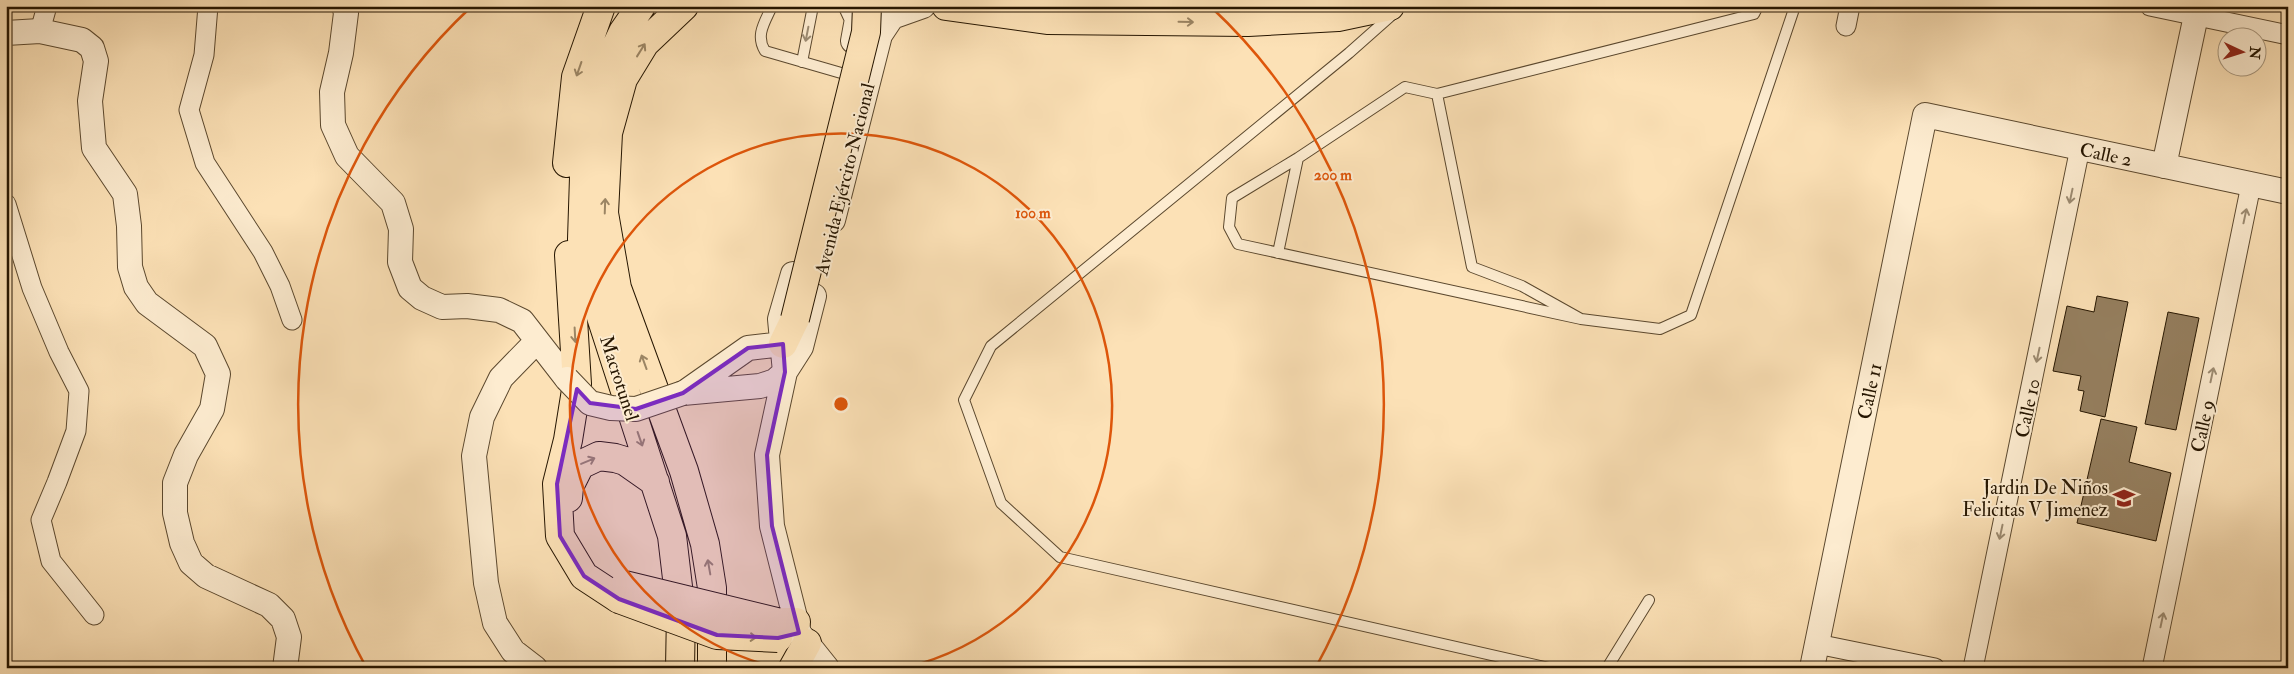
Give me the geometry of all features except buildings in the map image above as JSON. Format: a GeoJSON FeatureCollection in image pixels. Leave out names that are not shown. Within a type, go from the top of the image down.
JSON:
{"type":"FeatureCollection","features":[{"type":"Feature","properties":{"kind":"main road"},"geometry":{"type":"LineString","coordinates":[[601,6],[576,77],[568,150],[565,217],[582,296],[578,384],[568,440],[557,484],[560,536],[584,576],[717,635],[791,632],[792,668]]}},
{"type":"Feature","properties":{"kind":"main road","name":"Macrotunel"},"geometry":{"type":"LineString","coordinates":[[641,6],[624,32],[601,86],[585,146],[582,296],[655,482],[672,536],[681,612],[680,668]]}},
{"type":"Feature","properties":{"kind":"main road"},"geometry":{"type":"LineString","coordinates":[[684,6],[645,43],[623,79],[608,133],[604,213],[617,288],[684,471],[705,544],[712,588],[712,668]]}},
{"type":"Feature","properties":{"kind":"main road"},"geometry":{"type":"LineString","coordinates":[[783,344],[795,319],[866,32],[867,6]]}},
{"type":"Feature","properties":{"kind":"main road"},"geometry":{"type":"LineString","coordinates":[[946,6],[1047,20],[1248,22],[1338,17],[1390,6]]}},
{"type":"Feature","properties":{"kind":"main road"},"geometry":{"type":"LineString","coordinates":[[565,217],[582,239]]}},
{"type":"Feature","properties":{"kind":"main road"},"geometry":{"type":"LineString","coordinates":[[620,592],[584,555],[565,521],[569,487],[580,464],[599,456],[625,461],[655,482]]}},
{"type":"Feature","properties":{"kind":"street"},"geometry":{"type":"LineString","coordinates":[[40,30],[47,6]]}},
{"type":"Feature","properties":{"kind":"street"},"geometry":{"type":"LineString","coordinates":[[208,6],[204,55],[189,110],[205,163],[263,252],[280,286],[292,320]]}},
{"type":"Feature","properties":{"kind":"street"},"geometry":{"type":"LineString","coordinates":[[344,6],[346,13],[341,53],[332,92],[333,125],[347,156],[393,203],[401,228],[400,262],[410,288],[422,298],[442,307],[467,306],[499,310],[522,321],[567,379],[590,403],[611,408],[636,409],[683,393],[760,386],[775,381],[785,372]]}},
{"type":"Feature","properties":{"kind":"street","name":"Avenida Ejército Nacional"},"geometry":{"type":"LineString","coordinates":[[785,372],[801,347],[858,78],[857,19],[851,6]]}},
{"type":"Feature","properties":{"kind":"street","name":"Avenida Ejército Nacional"},"geometry":{"type":"LineString","coordinates":[[827,668],[791,632],[772,526],[768,455],[785,372],[780,319],[858,78],[880,35],[892,17],[923,6]]}},
{"type":"Feature","properties":{"kind":"street"},"geometry":{"type":"LineString","coordinates":[[1846,26],[1850,6]]}},
{"type":"Feature","properties":{"kind":"street"},"geometry":{"type":"LineString","coordinates":[[2150,6],[2197,11],[2288,35]]}},
{"type":"Feature","properties":{"kind":"street"},"geometry":{"type":"LineString","coordinates":[[2164,166],[2197,11]]}},
{"type":"Feature","properties":{"kind":"street"},"geometry":{"type":"LineString","coordinates":[[6,33],[40,30],[82,40],[92,48],[96,62],[90,101],[94,148],[125,194],[129,226],[130,267],[136,287],[147,303],[205,346],[218,374],[212,409],[186,455],[175,484],[175,513],[182,542],[192,563],[206,576],[269,605],[283,618],[289,637],[285,668]]}},
{"type":"Feature","properties":{"kind":"street","name":"Calle 2"},"geometry":{"type":"LineString","coordinates":[[1925,115],[2288,192]]}},
{"type":"Feature","properties":{"kind":"street","name":"Calle 11"},"geometry":{"type":"LineString","coordinates":[[1812,668],[1925,115]]}},
{"type":"Feature","properties":{"kind":"street","name":"Calle 10"},"geometry":{"type":"LineString","coordinates":[[1973,668],[2080,148]]}},
{"type":"Feature","properties":{"kind":"street","name":"Calle 9"},"geometry":{"type":"LineString","coordinates":[[2152,668],[2252,185]]}},
{"type":"Feature","properties":{"kind":"street"},"geometry":{"type":"LineString","coordinates":[[6,204],[32,288],[59,352],[79,391],[76,431],[41,520],[51,561],[94,615]]}},
{"type":"Feature","properties":{"kind":"street"},"geometry":{"type":"LineString","coordinates":[[535,668],[513,651],[495,624],[486,583],[474,456],[482,417],[501,378],[537,341]]}},
{"type":"Feature","properties":{"kind":"street"},"geometry":{"type":"LineString","coordinates":[[683,393],[748,348],[783,344]]}},
{"type":"Feature","properties":{"kind":"street"},"geometry":{"type":"LineString","coordinates":[[1817,644],[1934,668]]}},
{"type":"Feature","properties":{"kind":"lane"},"geometry":{"type":"LineString","coordinates":[[772,6],[760,34],[760,43],[765,50],[858,78]]}},
{"type":"Feature","properties":{"kind":"lane"},"geometry":{"type":"LineString","coordinates":[[802,62],[812,6]]}},
{"type":"Feature","properties":{"kind":"lane"},"geometry":{"type":"LineString","coordinates":[[1402,6],[1349,53],[992,346],[964,400],[1001,503],[1060,557],[1549,668]]}},
{"type":"Feature","properties":{"kind":"lane"},"geometry":{"type":"LineString","coordinates":[[1758,6],[1754,14],[1437,94],[1405,87],[1298,158],[1232,198],[1229,227],[1238,244],[1580,319],[1660,329],[1691,315],[1795,6]]}},
{"type":"Feature","properties":{"kind":"lane"},"geometry":{"type":"LineString","coordinates":[[1437,94],[1472,267],[1522,286],[1580,319]]}},
{"type":"Feature","properties":{"kind":"lane"},"geometry":{"type":"LineString","coordinates":[[1278,253],[1298,158]]}},
{"type":"Feature","properties":{"kind":"lane"},"geometry":{"type":"LineString","coordinates":[[1606,668],[1648,600]]}},
{"type":"Feature","properties":{"kind":"highlighted area"},"geometry":{"type":"Polygon","coordinates":[[[783,344],[785,372],[767,455],[772,526],[799,633],[778,638],[717,635],[619,599],[584,576],[560,536],[557,484],[577,389],[590,403],[636,409],[683,393],[748,348],[783,344]]]}},
{"type":"Feature","properties":{"kind":"place","name":"Jardin De Niños Felicitas V Jimenez"},"geometry":{"type":"Point","coordinates":[2124,498]}}]}
